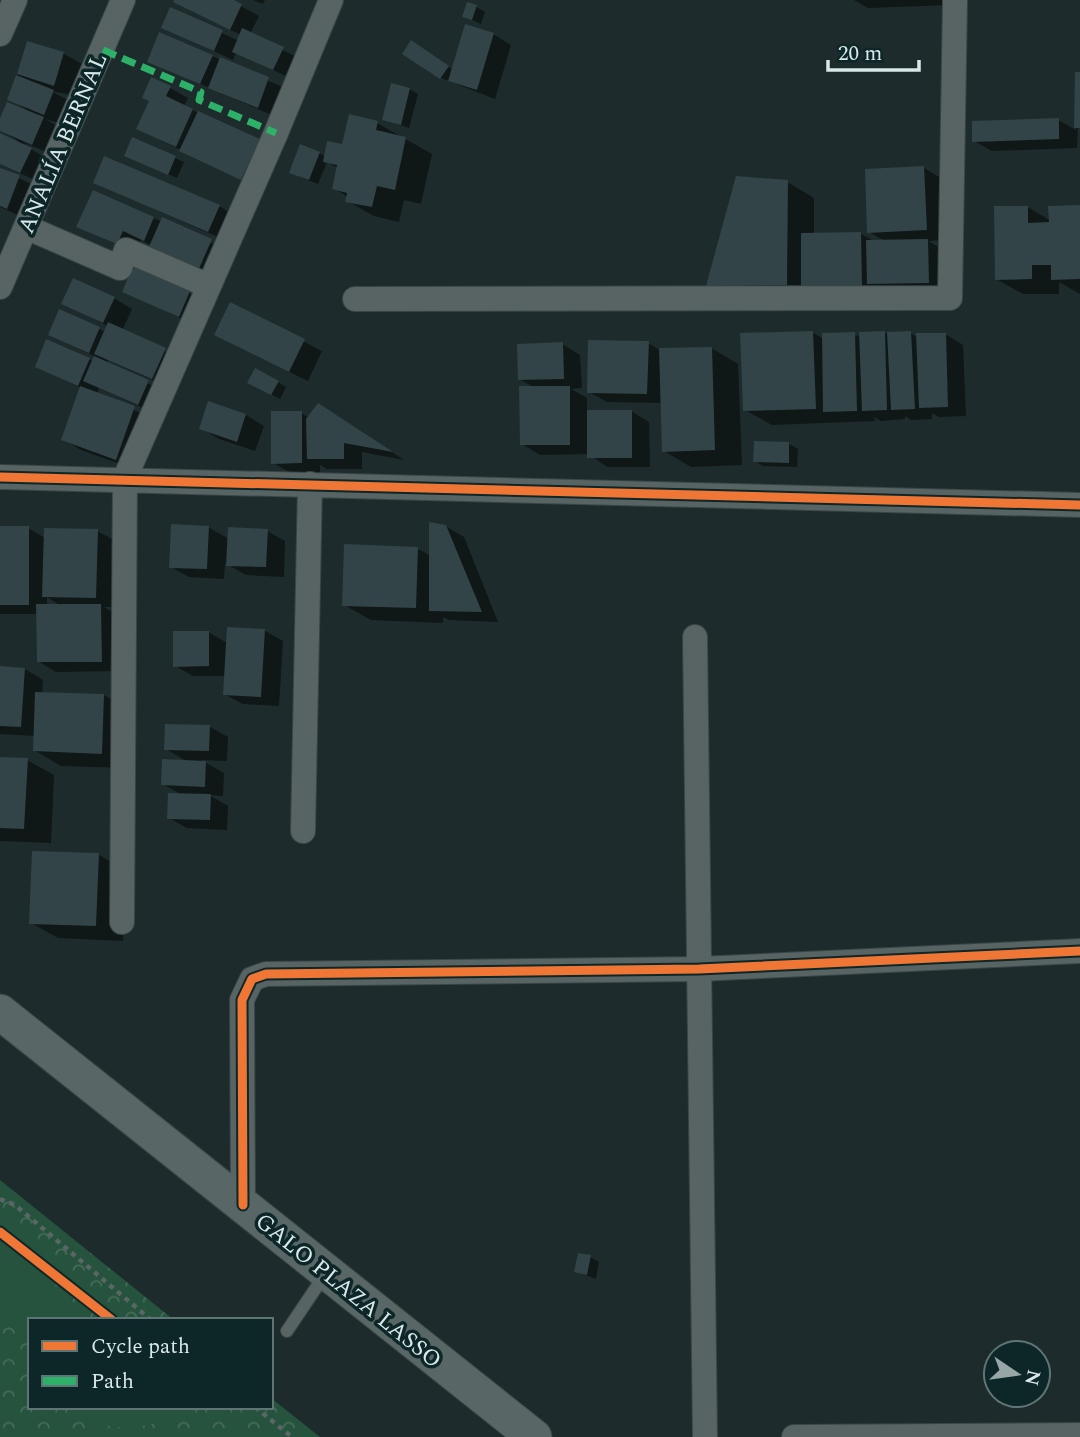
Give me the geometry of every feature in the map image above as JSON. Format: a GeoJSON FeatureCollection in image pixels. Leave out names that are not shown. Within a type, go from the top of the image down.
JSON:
{"type":"FeatureCollection","features":[{"type":"Feature","properties":{"kind":"street"},"geometry":{"type":"LineString","coordinates":[[0,34],[15,0]]}},
{"type":"Feature","properties":{"kind":"street","name":"ANALÍA BERNAL"},"geometry":{"type":"LineString","coordinates":[[0,287],[123,0]]}},
{"type":"Feature","properties":{"kind":"street"},"geometry":{"type":"LineString","coordinates":[[122,922],[125,478],[331,0]]}},
{"type":"Feature","properties":{"kind":"street"},"geometry":{"type":"LineString","coordinates":[[355,299],[950,298],[955,0]]}},
{"type":"Feature","properties":{"kind":"street"},"geometry":{"type":"LineString","coordinates":[[26,227],[120,268],[126,250],[209,286]]}},
{"type":"Feature","properties":{"kind":"street"},"geometry":{"type":"LineString","coordinates":[[0,477],[125,478],[1080,505]]}},
{"type":"Feature","properties":{"kind":"street"},"geometry":{"type":"LineString","coordinates":[[303,831],[310,484]]}},
{"type":"Feature","properties":{"kind":"street"},"geometry":{"type":"LineString","coordinates":[[695,637],[705,1437]]}},
{"type":"Feature","properties":{"kind":"street"},"geometry":{"type":"LineString","coordinates":[[243,1205],[242,1000],[252,979],[266,974],[699,969],[1080,951]]}},
{"type":"Feature","properties":{"kind":"street","name":"GALO PLAZA LASSO"},"geometry":{"type":"LineString","coordinates":[[0,1012],[534,1437]]}},
{"type":"Feature","properties":{"kind":"street"},"geometry":{"type":"LineString","coordinates":[[794,1437],[1080,1435]]}},
{"type":"Feature","properties":{"kind":"lane"},"geometry":{"type":"LineString","coordinates":[[287,1331],[326,1272]]}},
{"type":"Feature","properties":{"kind":"path"},"geometry":{"type":"LineString","coordinates":[[0,1199],[15,1205],[149,1318]]}},
{"type":"Feature","properties":{"kind":"path"},"geometry":{"type":"LineString","coordinates":[[257,1409],[292,1437]]}},
{"type":"Feature","properties":{"kind":"green space"},"geometry":{"type":"Polygon","coordinates":[[[0,1180],[172,1318],[28,1318],[28,1409],[273,1409],[273,1400],[320,1437],[0,1437],[0,1180]]]}},
{"type":"Feature","properties":{"kind":"green space"},"geometry":{"type":"Polygon","coordinates":[[[0,1245],[92,1318],[28,1318],[28,1334],[0,1313],[0,1245]]]}},
{"type":"Feature","properties":{"kind":"green space"},"geometry":{"type":"Polygon","coordinates":[[[75,1409],[180,1409],[161,1421],[137,1427],[85,1421],[75,1409]]]}},
{"type":"Feature","properties":{"kind":"building"},"geometry":{"type":"Polygon","coordinates":[[[234,0],[242,4],[230,30],[173,2],[234,0]]]}},
{"type":"Feature","properties":{"kind":"building"},"geometry":{"type":"Polygon","coordinates":[[[467,2],[477,5],[472,20],[462,17],[467,2]]]}},
{"type":"Feature","properties":{"kind":"building"},"geometry":{"type":"Polygon","coordinates":[[[170,7],[223,30],[214,51],[161,28],[170,7]]]}},
{"type":"Feature","properties":{"kind":"building"},"geometry":{"type":"Polygon","coordinates":[[[465,24],[494,33],[477,90],[448,81],[465,24]]]}},
{"type":"Feature","properties":{"kind":"building"},"geometry":{"type":"Polygon","coordinates":[[[242,28],[284,47],[273,70],[232,52],[242,28]]]}},
{"type":"Feature","properties":{"kind":"building"},"geometry":{"type":"Polygon","coordinates":[[[159,32],[213,55],[200,84],[147,62],[159,32]]]}},
{"type":"Feature","properties":{"kind":"building"},"geometry":{"type":"Polygon","coordinates":[[[411,40],[449,66],[440,79],[402,54],[411,40]]]}},
{"type":"Feature","properties":{"kind":"building"},"geometry":{"type":"Polygon","coordinates":[[[27,41],[64,52],[54,86],[17,74],[27,41]]]}},
{"type":"Feature","properties":{"kind":"building"},"geometry":{"type":"Polygon","coordinates":[[[220,57],[269,77],[258,108],[208,88],[220,57]]]}},
{"type":"Feature","properties":{"kind":"building"},"geometry":{"type":"Polygon","coordinates":[[[1075,72],[1080,72],[1080,128],[1074,128],[1075,72]]]}},
{"type":"Feature","properties":{"kind":"building"},"geometry":{"type":"Polygon","coordinates":[[[16,75],[54,90],[44,115],[7,100],[16,75]]]}},
{"type":"Feature","properties":{"kind":"building"},"geometry":{"type":"Polygon","coordinates":[[[151,77],[171,86],[166,96],[193,109],[176,147],[136,129],[149,101],[142,98],[151,77]]]}},
{"type":"Feature","properties":{"kind":"building"},"geometry":{"type":"Polygon","coordinates":[[[391,83],[410,88],[401,125],[382,120],[391,83]]]}},
{"type":"Feature","properties":{"kind":"building"},"geometry":{"type":"Polygon","coordinates":[[[7,102],[44,117],[32,145],[0,131],[0,118],[7,102]]]}},
{"type":"Feature","properties":{"kind":"building"},"geometry":{"type":"Polygon","coordinates":[[[198,111],[260,139],[241,180],[179,151],[198,111]]]}},
{"type":"Feature","properties":{"kind":"building"},"geometry":{"type":"Polygon","coordinates":[[[349,114],[378,121],[376,130],[406,137],[395,190],[377,186],[372,207],[345,202],[347,193],[332,189],[337,165],[323,162],[327,141],[342,144],[349,114]]]}},
{"type":"Feature","properties":{"kind":"building"},"geometry":{"type":"Polygon","coordinates":[[[1059,118],[1059,139],[972,142],[972,121],[1059,118]]]}},
{"type":"Feature","properties":{"kind":"building"},"geometry":{"type":"Polygon","coordinates":[[[0,133],[32,148],[20,173],[0,164],[0,133]]]}},
{"type":"Feature","properties":{"kind":"building"},"geometry":{"type":"Polygon","coordinates":[[[132,137],[176,156],[168,175],[124,156],[132,137]]]}},
{"type":"Feature","properties":{"kind":"building"},"geometry":{"type":"Polygon","coordinates":[[[300,144],[320,152],[309,180],[289,173],[300,144]]]}},
{"type":"Feature","properties":{"kind":"building"},"geometry":{"type":"Polygon","coordinates":[[[104,156],[220,205],[208,232],[93,183],[104,156]]]}},
{"type":"Feature","properties":{"kind":"building"},"geometry":{"type":"Polygon","coordinates":[[[924,166],[927,230],[867,233],[865,169],[924,166]]]}},
{"type":"Feature","properties":{"kind":"building"},"geometry":{"type":"Polygon","coordinates":[[[0,168],[20,175],[7,209],[0,206],[0,168]]]}},
{"type":"Feature","properties":{"kind":"building"},"geometry":{"type":"Polygon","coordinates":[[[736,176],[788,180],[787,285],[706,286],[736,176]]]}},
{"type":"Feature","properties":{"kind":"building"},"geometry":{"type":"Polygon","coordinates":[[[93,190],[154,217],[144,241],[123,231],[117,244],[76,227],[93,190]]]}},
{"type":"Feature","properties":{"kind":"building"},"geometry":{"type":"Polygon","coordinates":[[[1080,205],[1080,279],[1051,280],[1051,265],[1032,265],[1032,279],[995,280],[994,206],[1028,206],[1028,223],[1049,222],[1048,206],[1080,205]]]}},
{"type":"Feature","properties":{"kind":"building"},"geometry":{"type":"Polygon","coordinates":[[[162,217],[212,239],[198,271],[148,249],[162,217]]]}},
{"type":"Feature","properties":{"kind":"building"},"geometry":{"type":"Polygon","coordinates":[[[861,232],[862,286],[801,286],[801,233],[861,232]]]}},
{"type":"Feature","properties":{"kind":"building"},"geometry":{"type":"Polygon","coordinates":[[[928,239],[929,283],[867,284],[866,240],[928,239]]]}},
{"type":"Feature","properties":{"kind":"building"},"geometry":{"type":"Polygon","coordinates":[[[133,266],[190,291],[179,317],[122,292],[133,266]]]}},
{"type":"Feature","properties":{"kind":"building"},"geometry":{"type":"Polygon","coordinates":[[[73,278],[115,297],[103,323],[61,304],[73,278]]]}},
{"type":"Feature","properties":{"kind":"building"},"geometry":{"type":"Polygon","coordinates":[[[230,302],[305,339],[289,372],[214,335],[230,302]]]}},
{"type":"Feature","properties":{"kind":"building"},"geometry":{"type":"Polygon","coordinates":[[[59,309],[100,327],[89,353],[48,335],[59,309]]]}},
{"type":"Feature","properties":{"kind":"building"},"geometry":{"type":"Polygon","coordinates":[[[108,322],[166,348],[152,379],[94,354],[108,322]]]}},
{"type":"Feature","properties":{"kind":"building"},"geometry":{"type":"Polygon","coordinates":[[[813,331],[816,409],[743,411],[740,333],[813,331]]]}},
{"type":"Feature","properties":{"kind":"building"},"geometry":{"type":"Polygon","coordinates":[[[885,331],[887,410],[862,411],[859,332],[885,331]]]}},
{"type":"Feature","properties":{"kind":"building"},"geometry":{"type":"Polygon","coordinates":[[[911,331],[915,409],[891,410],[887,332],[911,331]]]}},
{"type":"Feature","properties":{"kind":"building"},"geometry":{"type":"Polygon","coordinates":[[[855,332],[857,411],[823,412],[822,333],[855,332]]]}},
{"type":"Feature","properties":{"kind":"building"},"geometry":{"type":"Polygon","coordinates":[[[916,333],[946,333],[948,407],[919,408],[916,333]]]}},
{"type":"Feature","properties":{"kind":"building"},"geometry":{"type":"Polygon","coordinates":[[[46,339],[90,358],[78,386],[35,367],[46,339]]]}},
{"type":"Feature","properties":{"kind":"building"},"geometry":{"type":"Polygon","coordinates":[[[588,340],[649,341],[647,394],[587,393],[588,340]]]}},
{"type":"Feature","properties":{"kind":"building"},"geometry":{"type":"Polygon","coordinates":[[[563,342],[564,379],[518,380],[517,344],[563,342]]]}},
{"type":"Feature","properties":{"kind":"building"},"geometry":{"type":"Polygon","coordinates":[[[712,347],[715,450],[662,452],[659,348],[712,347]]]}},
{"type":"Feature","properties":{"kind":"building"},"geometry":{"type":"Polygon","coordinates":[[[94,356],[149,380],[138,405],[83,381],[94,356]]]}},
{"type":"Feature","properties":{"kind":"building"},"geometry":{"type":"Polygon","coordinates":[[[255,368],[279,381],[271,395],[247,383],[255,368]]]}},
{"type":"Feature","properties":{"kind":"building"},"geometry":{"type":"Polygon","coordinates":[[[80,386],[135,406],[116,460],[61,440],[80,386]]]}},
{"type":"Feature","properties":{"kind":"building"},"geometry":{"type":"Polygon","coordinates":[[[519,386],[570,386],[570,445],[520,445],[519,386]]]}},
{"type":"Feature","properties":{"kind":"building"},"geometry":{"type":"Polygon","coordinates":[[[208,401],[246,414],[237,442],[199,429],[208,401]]]}},
{"type":"Feature","properties":{"kind":"building"},"geometry":{"type":"Polygon","coordinates":[[[318,403],[393,452],[344,443],[344,459],[307,459],[306,419],[318,403]]]}},
{"type":"Feature","properties":{"kind":"building"},"geometry":{"type":"Polygon","coordinates":[[[587,410],[632,410],[632,458],[587,458],[587,410]]]}},
{"type":"Feature","properties":{"kind":"building"},"geometry":{"type":"Polygon","coordinates":[[[271,411],[302,411],[302,463],[271,464],[271,411]]]}},
{"type":"Feature","properties":{"kind":"building"},"geometry":{"type":"Polygon","coordinates":[[[754,441],[789,442],[789,463],[753,462],[754,441]]]}},
{"type":"Feature","properties":{"kind":"building"},"geometry":{"type":"Polygon","coordinates":[[[429,522],[446,525],[482,612],[429,611],[429,522]]]}},
{"type":"Feature","properties":{"kind":"building"},"geometry":{"type":"Polygon","coordinates":[[[171,524],[209,526],[207,569],[169,568],[171,524]]]}},
{"type":"Feature","properties":{"kind":"building"},"geometry":{"type":"Polygon","coordinates":[[[0,526],[29,526],[29,605],[0,605],[0,526]]]}},
{"type":"Feature","properties":{"kind":"building"},"geometry":{"type":"Polygon","coordinates":[[[228,527],[268,529],[266,567],[226,566],[228,527]]]}},
{"type":"Feature","properties":{"kind":"building"},"geometry":{"type":"Polygon","coordinates":[[[44,528],[98,529],[96,598],[42,597],[44,528]]]}},
{"type":"Feature","properties":{"kind":"building"},"geometry":{"type":"Polygon","coordinates":[[[344,544],[418,547],[416,608],[342,606],[344,544]]]}},
{"type":"Feature","properties":{"kind":"building"},"geometry":{"type":"Polygon","coordinates":[[[36,604],[101,604],[102,662],[37,662],[36,604]]]}},
{"type":"Feature","properties":{"kind":"building"},"geometry":{"type":"Polygon","coordinates":[[[227,627],[265,629],[261,697],[223,695],[227,627]]]}},
{"type":"Feature","properties":{"kind":"building"},"geometry":{"type":"Polygon","coordinates":[[[173,631],[209,631],[209,666],[173,667],[173,631]]]}},
{"type":"Feature","properties":{"kind":"building"},"geometry":{"type":"Polygon","coordinates":[[[0,666],[25,668],[21,727],[0,726],[0,666]]]}},
{"type":"Feature","properties":{"kind":"building"},"geometry":{"type":"Polygon","coordinates":[[[35,692],[104,694],[102,754],[33,751],[35,692]]]}},
{"type":"Feature","properties":{"kind":"building"},"geometry":{"type":"Polygon","coordinates":[[[165,724],[210,725],[209,751],[164,750],[165,724]]]}},
{"type":"Feature","properties":{"kind":"building"},"geometry":{"type":"Polygon","coordinates":[[[0,757],[28,758],[24,829],[0,828],[0,757]]]}},
{"type":"Feature","properties":{"kind":"building"},"geometry":{"type":"Polygon","coordinates":[[[162,759],[206,761],[205,787],[161,785],[162,759]]]}},
{"type":"Feature","properties":{"kind":"building"},"geometry":{"type":"Polygon","coordinates":[[[168,793],[211,794],[210,820],[167,819],[168,793]]]}},
{"type":"Feature","properties":{"kind":"building"},"geometry":{"type":"Polygon","coordinates":[[[32,851],[99,853],[96,926],[29,924],[32,851]]]}},
{"type":"Feature","properties":{"kind":"building"},"geometry":{"type":"Polygon","coordinates":[[[578,1253],[591,1255],[587,1275],[574,1272],[578,1253]]]}},
{"type":"Feature","properties":{"kind":"marked path"},"geometry":{"type":"LineString","coordinates":[[103,50],[201,92],[199,100],[276,133]]}},
{"type":"Feature","properties":{"kind":"cycle path"},"geometry":{"type":"LineString","coordinates":[[0,477],[1080,505]]}},
{"type":"Feature","properties":{"kind":"cycle path"},"geometry":{"type":"LineString","coordinates":[[243,1205],[242,1000],[252,979],[266,974],[699,969],[1080,951]]}},
{"type":"Feature","properties":{"kind":"cycle path"},"geometry":{"type":"LineString","coordinates":[[0,1232],[109,1318]]}}]}
